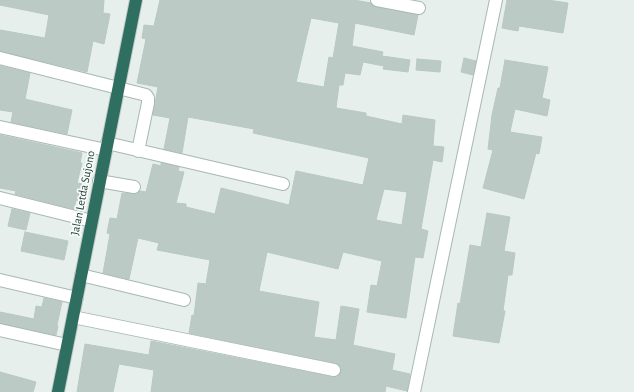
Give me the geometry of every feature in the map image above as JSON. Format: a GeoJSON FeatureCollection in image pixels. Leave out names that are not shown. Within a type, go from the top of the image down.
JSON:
{"type":"FeatureCollection","features":[{"type":"Feature","properties":{"kind":"highway","name":"Jalan Letda Sujono"},"geometry":{"type":"LineString","coordinates":[[58,392],[136,0]]}},
{"type":"Feature","properties":{"kind":"street"},"geometry":{"type":"LineString","coordinates":[[377,0],[419,8]]}},
{"type":"Feature","properties":{"kind":"street"},"geometry":{"type":"LineString","coordinates":[[414,392],[496,0]]}},
{"type":"Feature","properties":{"kind":"street"},"geometry":{"type":"LineString","coordinates":[[0,58],[144,94],[148,98],[148,103],[138,151]]}},
{"type":"Feature","properties":{"kind":"street"},"geometry":{"type":"LineString","coordinates":[[0,126],[106,147],[138,151],[284,184]]}},
{"type":"Feature","properties":{"kind":"street"},"geometry":{"type":"LineString","coordinates":[[99,181],[134,187]]}},
{"type":"Feature","properties":{"kind":"street"},"geometry":{"type":"LineString","coordinates":[[0,198],[92,221]]}},
{"type":"Feature","properties":{"kind":"street"},"geometry":{"type":"LineString","coordinates":[[81,275],[184,300]]}},
{"type":"Feature","properties":{"kind":"street"},"geometry":{"type":"LineString","coordinates":[[0,280],[77,298]]}},
{"type":"Feature","properties":{"kind":"street"},"geometry":{"type":"LineString","coordinates":[[73,317],[334,370]]}},
{"type":"Feature","properties":{"kind":"street"},"geometry":{"type":"LineString","coordinates":[[0,330],[67,345]]}},
{"type":"Feature","properties":{"kind":"building"},"geometry":{"type":"Polygon","coordinates":[[[0,0],[104,0],[103,13],[110,14],[104,44],[93,41],[87,72],[0,51],[0,30],[45,38],[49,15],[0,5],[0,0]]]}},
{"type":"Feature","properties":{"kind":"building"},"geometry":{"type":"Polygon","coordinates":[[[160,0],[354,0],[371,3],[376,7],[418,15],[414,35],[355,23],[352,46],[383,52],[382,56],[410,60],[408,72],[383,69],[384,66],[363,62],[360,75],[345,73],[343,85],[339,85],[336,108],[366,113],[366,116],[402,124],[403,115],[435,120],[433,146],[444,147],[442,162],[433,160],[421,229],[428,231],[423,258],[415,257],[406,318],[367,312],[371,285],[377,286],[382,261],[343,252],[338,269],[267,252],[259,291],[319,302],[314,337],[336,340],[341,306],[359,309],[353,345],[395,354],[392,370],[410,374],[407,391],[386,386],[385,392],[151,392],[154,370],[119,364],[113,392],[77,392],[85,344],[149,355],[151,341],[333,377],[337,377],[341,372],[341,367],[335,363],[189,333],[192,315],[194,316],[198,283],[206,284],[210,260],[157,250],[159,243],[138,238],[129,279],[103,273],[110,234],[107,233],[110,218],[117,219],[122,193],[137,194],[140,191],[146,192],[153,164],[161,166],[161,163],[179,167],[178,171],[184,172],[176,203],[186,204],[186,207],[215,214],[221,188],[289,205],[296,171],[363,185],[369,158],[253,133],[254,129],[188,117],[182,153],[164,149],[170,118],[153,115],[158,87],[137,83],[146,39],[142,38],[144,25],[154,26],[160,0]],[[311,18],[296,82],[324,87],[329,57],[333,58],[339,23],[311,18]],[[384,189],[376,220],[402,225],[407,192],[384,189]]]}},
{"type":"Feature","properties":{"kind":"building"},"geometry":{"type":"Polygon","coordinates":[[[507,0],[548,0],[568,3],[563,33],[519,26],[518,31],[502,28],[507,0]]]}},
{"type":"Feature","properties":{"kind":"building"},"geometry":{"type":"Polygon","coordinates":[[[464,58],[476,61],[473,75],[461,72],[464,58]]]}},
{"type":"Feature","properties":{"kind":"building"},"geometry":{"type":"Polygon","coordinates":[[[417,59],[441,61],[440,72],[416,70],[417,59]]]}},
{"type":"Feature","properties":{"kind":"building"},"geometry":{"type":"Polygon","coordinates":[[[505,60],[548,67],[542,98],[550,100],[547,116],[515,109],[510,132],[542,137],[539,154],[536,153],[524,199],[483,188],[493,150],[488,149],[492,115],[498,88],[500,88],[505,60]]]}},
{"type":"Feature","properties":{"kind":"building"},"geometry":{"type":"Polygon","coordinates":[[[0,66],[30,73],[25,99],[72,110],[67,134],[11,122],[13,112],[0,110],[0,66]]]}},
{"type":"Feature","properties":{"kind":"building"},"geometry":{"type":"Polygon","coordinates":[[[0,135],[82,153],[80,163],[82,163],[77,183],[82,184],[78,201],[76,200],[74,209],[15,194],[16,191],[0,188],[0,135]]]}},
{"type":"Feature","properties":{"kind":"building"},"geometry":{"type":"Polygon","coordinates":[[[12,209],[30,213],[26,230],[8,226],[12,209]]]}},
{"type":"Feature","properties":{"kind":"building"},"geometry":{"type":"Polygon","coordinates":[[[487,213],[510,217],[504,251],[515,253],[512,275],[508,275],[503,311],[505,311],[499,343],[453,336],[470,245],[481,247],[487,213]]]}},
{"type":"Feature","properties":{"kind":"building"},"geometry":{"type":"Polygon","coordinates":[[[25,232],[68,241],[64,260],[21,251],[25,232]]]}},
{"type":"Feature","properties":{"kind":"building"},"geometry":{"type":"Polygon","coordinates":[[[44,298],[62,302],[56,335],[0,323],[0,312],[34,319],[36,306],[42,307],[44,298]]]}},
{"type":"Feature","properties":{"kind":"building"},"geometry":{"type":"Polygon","coordinates":[[[0,372],[36,382],[33,392],[0,392],[0,372]]]}}]}
